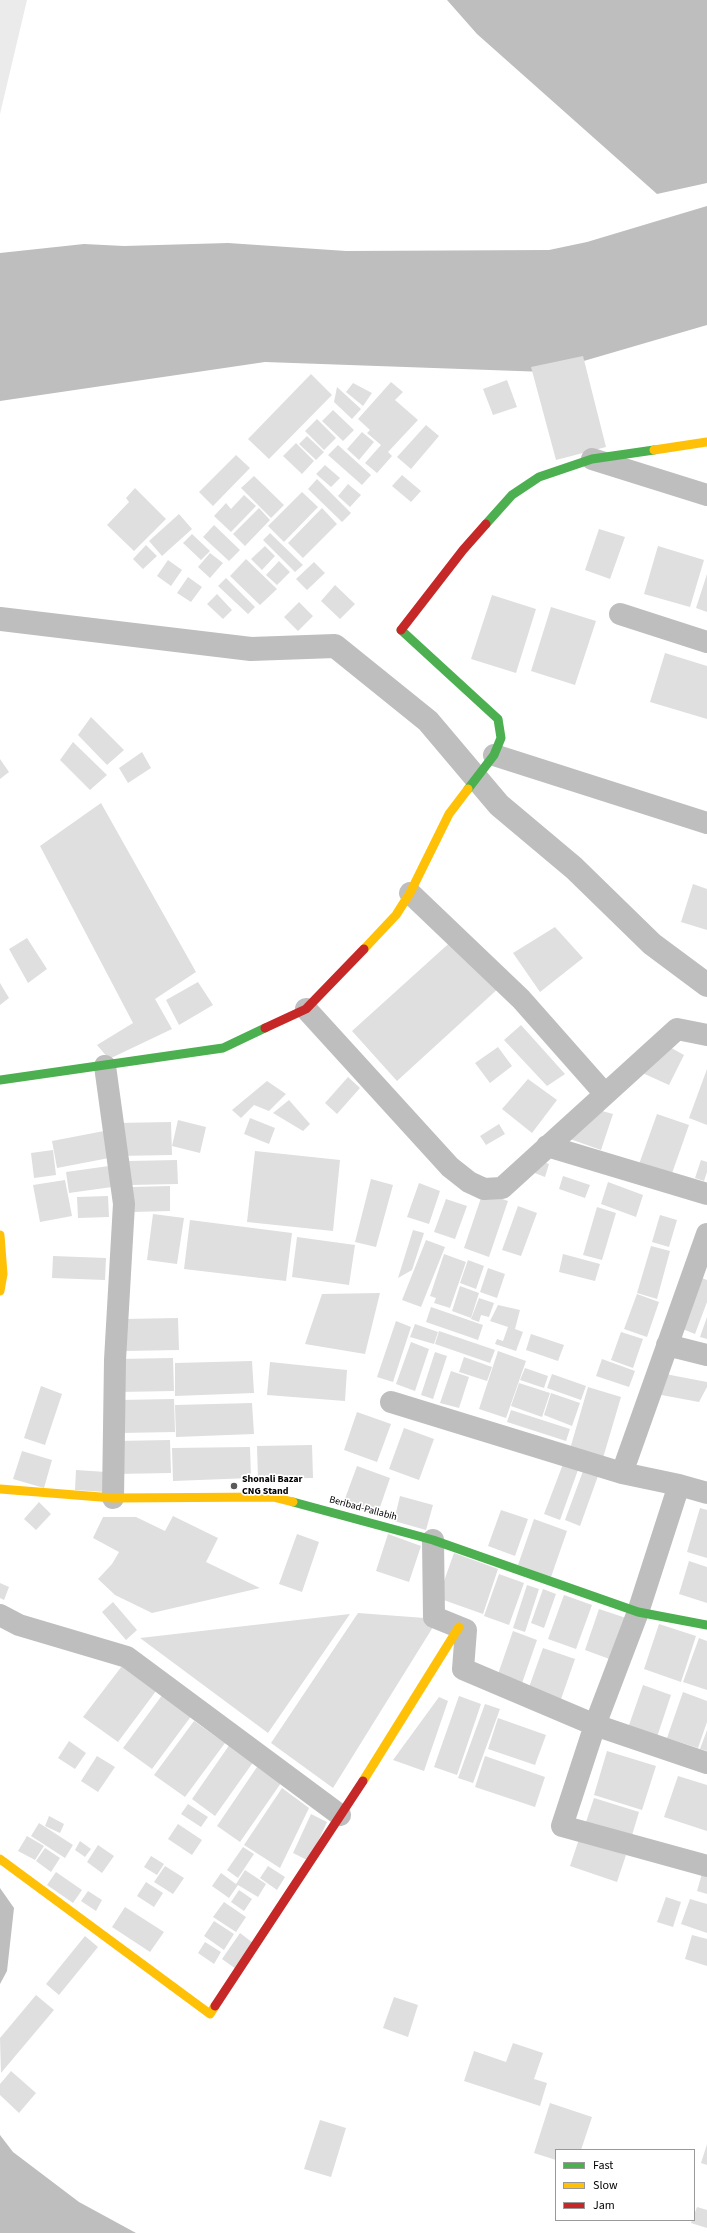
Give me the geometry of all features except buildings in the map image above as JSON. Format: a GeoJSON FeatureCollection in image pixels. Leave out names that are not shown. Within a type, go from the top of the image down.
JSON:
{"type":"FeatureCollection","features":[{"type":"Feature","properties":{"kind":"main road"},"geometry":{"type":"LineString","coordinates":[[0,1080],[223,1048],[306,1009],[396,915],[410,893],[450,814],[494,756],[501,738],[498,719],[401,630],[463,550],[512,495],[539,477],[592,459],[707,442]]}},
{"type":"Feature","properties":{"kind":"main road"},"geometry":{"type":"LineString","coordinates":[[0,1247],[3,1274],[0,1291]]}},
{"type":"Feature","properties":{"kind":"main road","name":"Beribad-Pallabih"},"geometry":{"type":"LineString","coordinates":[[0,1489],[113,1498],[273,1497],[433,1540],[638,1612],[707,1625]]}},
{"type":"Feature","properties":{"kind":"main road"},"geometry":{"type":"LineString","coordinates":[[0,1860],[210,2014],[340,1815],[459,1627]]}},
{"type":"Feature","properties":{"kind":"street"},"geometry":{"type":"LineString","coordinates":[[592,459],[707,495]]}},
{"type":"Feature","properties":{"kind":"street"},"geometry":{"type":"LineString","coordinates":[[620,614],[707,642]]}},
{"type":"Feature","properties":{"kind":"street"},"geometry":{"type":"LineString","coordinates":[[494,756],[707,823]]}},
{"type":"Feature","properties":{"kind":"street"},"geometry":{"type":"LineString","coordinates":[[410,893],[521,999],[604,1094]]}},
{"type":"Feature","properties":{"kind":"street"},"geometry":{"type":"LineString","coordinates":[[306,1009],[450,1166],[469,1182],[484,1189],[502,1188],[677,1029],[707,1035]]}},
{"type":"Feature","properties":{"kind":"street"},"geometry":{"type":"LineString","coordinates":[[105,1066],[124,1204],[115,1360],[113,1498]]}},
{"type":"Feature","properties":{"kind":"street"},"geometry":{"type":"LineString","coordinates":[[547,1146],[707,1194]]}},
{"type":"Feature","properties":{"kind":"street"},"geometry":{"type":"LineString","coordinates":[[622,1473],[707,1234]]}},
{"type":"Feature","properties":{"kind":"street"},"geometry":{"type":"LineString","coordinates":[[667,1345],[707,1355]]}},
{"type":"Feature","properties":{"kind":"street"},"geometry":{"type":"LineString","coordinates":[[391,1402],[622,1473],[680,1485],[707,1493]]}},
{"type":"Feature","properties":{"kind":"street"},"geometry":{"type":"LineString","coordinates":[[680,1485],[638,1612],[596,1725],[562,1826],[707,1866]]}},
{"type":"Feature","properties":{"kind":"street"},"geometry":{"type":"LineString","coordinates":[[433,1540],[434,1616],[466,1630],[463,1669],[596,1725],[707,1763]]}},
{"type":"Feature","properties":{"kind":"street"},"geometry":{"type":"LineString","coordinates":[[0,1615],[19,1625],[128,1657],[340,1815]]}},
{"type":"Feature","properties":{"kind":"shaded area"},"geometry":{"type":"Polygon","coordinates":[[[0,0],[27,0],[0,114],[0,0]]]}},
{"type":"Feature","properties":{"kind":"shaded area"},"geometry":{"type":"Polygon","coordinates":[[[447,0],[707,0],[707,183],[657,194],[477,34],[447,0]]]}},
{"type":"Feature","properties":{"kind":"shaded area"},"geometry":{"type":"Polygon","coordinates":[[[707,206],[707,325],[546,372],[265,362],[0,401],[0,253],[84,244],[124,246],[228,243],[346,251],[549,250],[587,242],[707,206]]]}},
{"type":"Feature","properties":{"kind":"shaded area"},"geometry":{"type":"Polygon","coordinates":[[[0,1888],[14,1908],[7,1971],[0,1984],[0,1888]]]}},
{"type":"Feature","properties":{"kind":"shaded area"},"geometry":{"type":"Polygon","coordinates":[[[0,2135],[13,2152],[79,2202],[136,2233],[0,2233],[0,2135]]]}},
{"type":"Feature","properties":{"kind":"waterway"},"geometry":{"type":"LineString","coordinates":[[0,619],[251,649],[335,646],[428,721],[499,805],[574,868],[652,944],[707,985]]}},
{"type":"Feature","properties":{"kind":"traffic: fast"},"geometry":{"type":"LineString","coordinates":[[486,524],[512,495],[539,477],[592,459],[654,450]]}},
{"type":"Feature","properties":{"kind":"traffic: fast"},"geometry":{"type":"LineString","coordinates":[[401,630],[498,719],[501,738],[494,755],[468,789]]}},
{"type":"Feature","properties":{"kind":"traffic: fast"},"geometry":{"type":"LineString","coordinates":[[0,1080],[223,1048],[265,1028]]}},
{"type":"Feature","properties":{"kind":"traffic: fast"},"geometry":{"type":"LineString","coordinates":[[293,1502],[433,1540],[638,1612],[707,1625]]}},
{"type":"Feature","properties":{"kind":"traffic: slow"},"geometry":{"type":"LineString","coordinates":[[654,450],[707,442]]}},
{"type":"Feature","properties":{"kind":"traffic: slow"},"geometry":{"type":"LineString","coordinates":[[364,949],[396,915],[410,893],[449,814],[468,789]]}},
{"type":"Feature","properties":{"kind":"traffic: slow"},"geometry":{"type":"LineString","coordinates":[[0,1235],[3,1274],[0,1291]]}},
{"type":"Feature","properties":{"kind":"traffic: slow"},"geometry":{"type":"LineString","coordinates":[[0,1489],[113,1498],[273,1497],[293,1502]]}},
{"type":"Feature","properties":{"kind":"traffic: slow"},"geometry":{"type":"LineString","coordinates":[[363,1781],[459,1627]]}},
{"type":"Feature","properties":{"kind":"traffic: slow"},"geometry":{"type":"LineString","coordinates":[[0,1859],[210,2014],[215,2006]]}},
{"type":"Feature","properties":{"kind":"traffic: jam"},"geometry":{"type":"LineString","coordinates":[[401,630],[463,550],[486,524]]}},
{"type":"Feature","properties":{"kind":"traffic: jam"},"geometry":{"type":"LineString","coordinates":[[265,1028],[306,1009],[364,949]]}},
{"type":"Feature","properties":{"kind":"traffic: jam"},"geometry":{"type":"LineString","coordinates":[[215,2006],[363,1781]]}},
{"type":"Feature","properties":{"kind":"place","name":"Shonali Bazar CNG Stand"},"geometry":{"type":"Point","coordinates":[234,1486]}}]}
